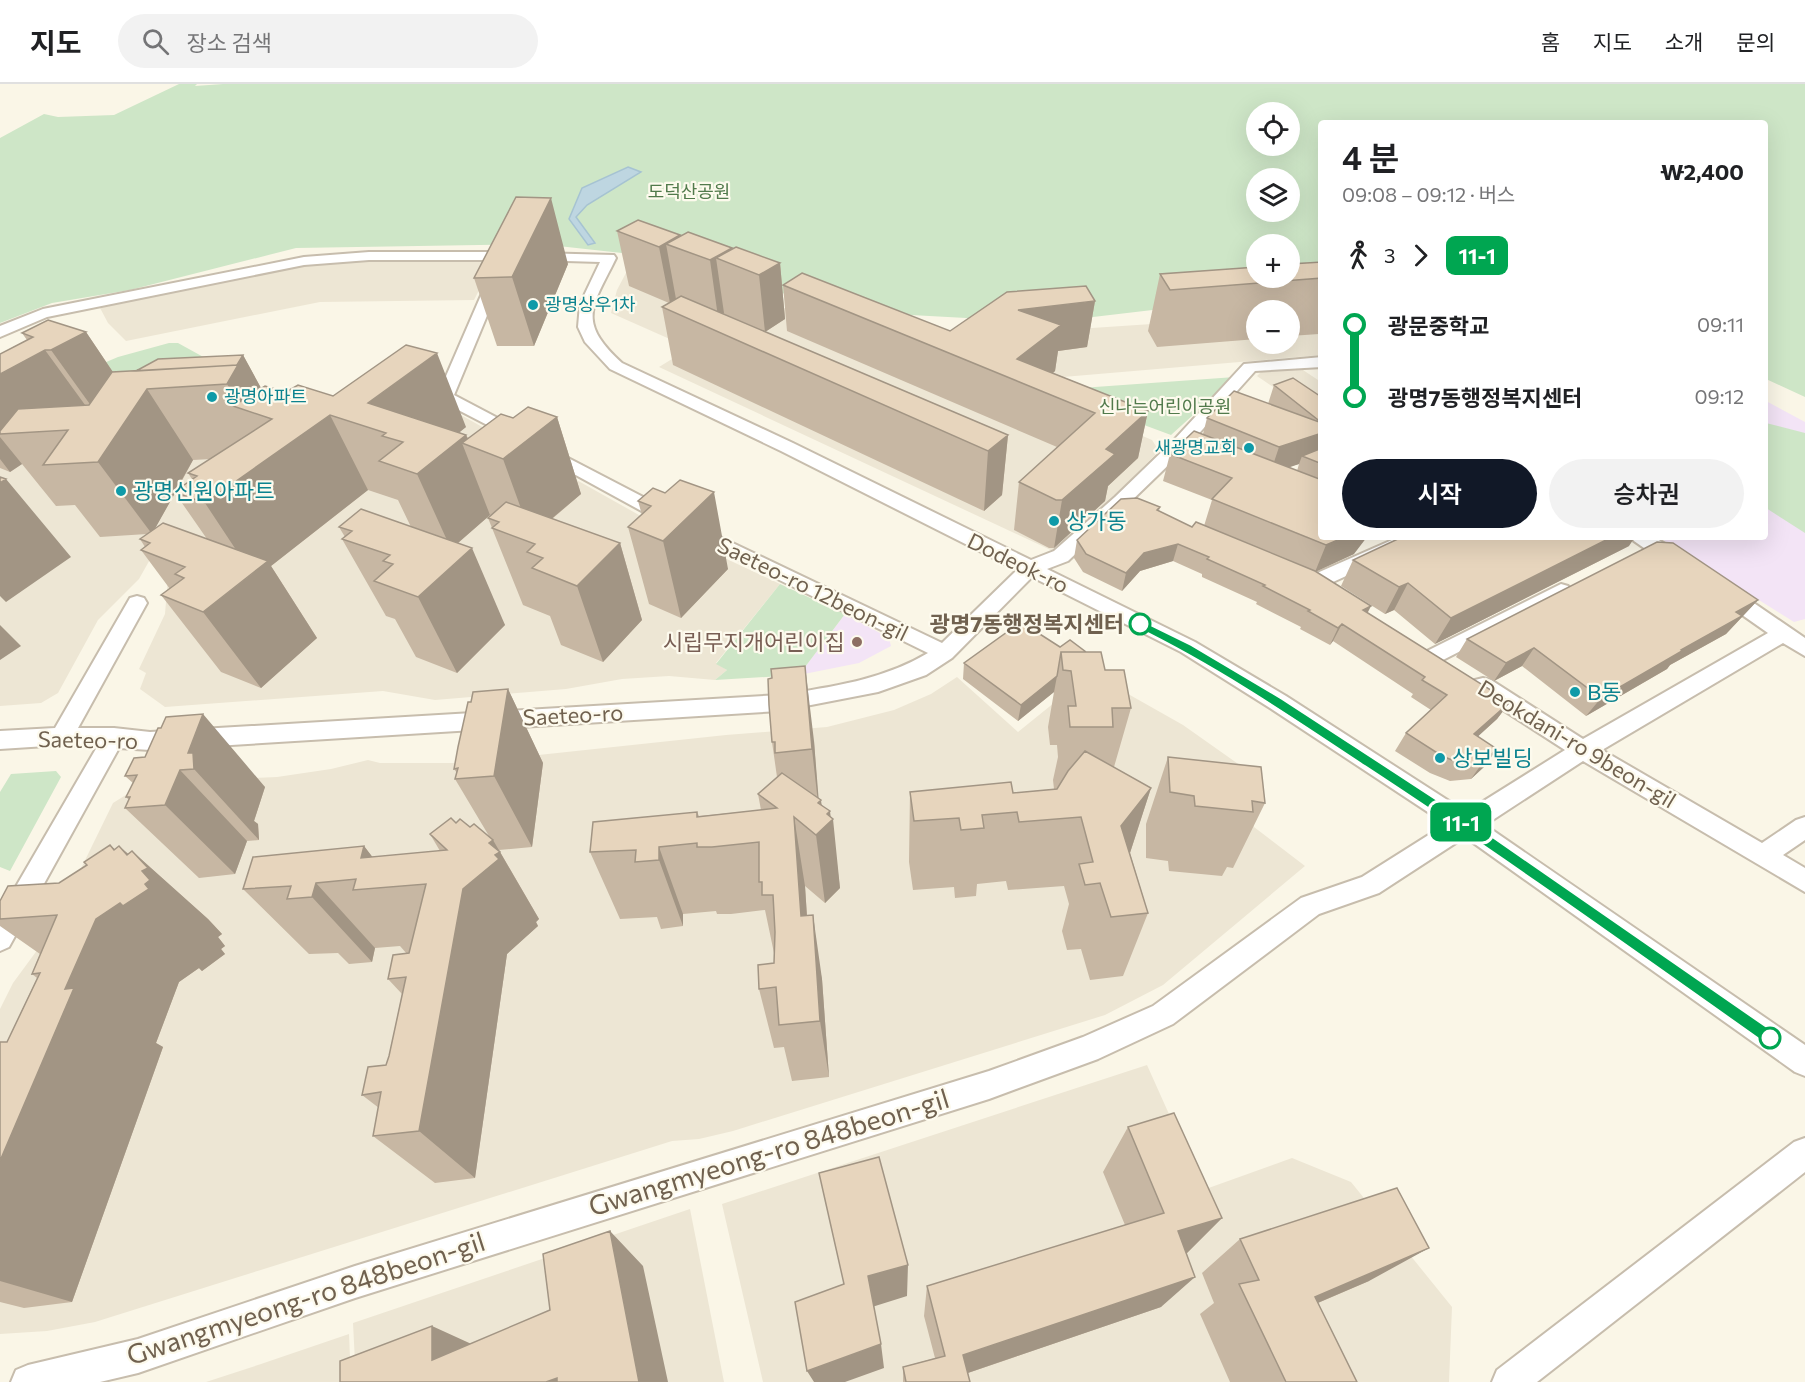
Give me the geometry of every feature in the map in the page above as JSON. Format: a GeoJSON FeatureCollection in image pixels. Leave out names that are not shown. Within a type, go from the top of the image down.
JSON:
{"type":"FeatureCollection","features":[{"type":"Feature","properties":{"kind":"street"},"geometry":{"type":"LineString","coordinates":[[0,332],[43,313],[304,261],[369,256],[506,256],[483,303],[445,397],[426,398]]}},
{"type":"Feature","properties":{"kind":"street","name":"Dodeok-ro"},"geometry":{"type":"LineString","coordinates":[[506,256],[609,258],[586,306],[584,327],[595,349],[616,366],[788,447],[1188,647],[1278,702],[1465,824],[1805,1062]]}},
{"type":"Feature","properties":{"kind":"street"},"geometry":{"type":"LineString","coordinates":[[1030,568],[1061,556],[1179,445],[1250,367],[1318,362]]}},
{"type":"Feature","properties":{"kind":"street","name":"Saeteo-ro 12beon-gil"},"geometry":{"type":"LineString","coordinates":[[445,397],[681,524],[945,653]]}},
{"type":"Feature","properties":{"kind":"street"},"geometry":{"type":"LineString","coordinates":[[1179,445],[1200,453]]}},
{"type":"Feature","properties":{"kind":"street"},"geometry":{"type":"LineString","coordinates":[[1120,501],[1142,510]]}},
{"type":"Feature","properties":{"kind":"street"},"geometry":{"type":"LineString","coordinates":[[1315,582],[1403,540]]}},
{"type":"Feature","properties":{"kind":"street"},"geometry":{"type":"LineString","coordinates":[[1642,545],[1690,570]]}},
{"type":"Feature","properties":{"kind":"street","name":"Saeteo-ro"},"geometry":{"type":"LineString","coordinates":[[0,740],[62,736],[114,737],[150,741],[780,703],[825,696],[878,684],[918,669],[945,653],[1030,568]]}},
{"type":"Feature","properties":{"kind":"street"},"geometry":{"type":"LineString","coordinates":[[1293,573],[1335,594]]}},
{"type":"Feature","properties":{"kind":"street"},"geometry":{"type":"LineString","coordinates":[[1434,656],[1580,581]]}},
{"type":"Feature","properties":{"kind":"street"},"geometry":{"type":"LineString","coordinates":[[1709,582],[1805,648]]}},
{"type":"Feature","properties":{"kind":"street"},"geometry":{"type":"LineString","coordinates":[[62,736],[137,603]]}},
{"type":"Feature","properties":{"kind":"street","name":"Gwangmyeong-ro 848beon-gil"},"geometry":{"type":"LineString","coordinates":[[28,1382],[138,1356],[355,1282],[989,1085],[1088,1049],[1163,1015],[1310,906],[1370,885],[1583,750],[1785,633]]}},
{"type":"Feature","properties":{"kind":"street","name":"Deokdani-ro 9beon-gil"},"geometry":{"type":"LineString","coordinates":[[1414,644],[1583,750],[1805,881]]}},
{"type":"Feature","properties":{"kind":"street"},"geometry":{"type":"LineString","coordinates":[[0,939],[114,737]]}},
{"type":"Feature","properties":{"kind":"street"},"geometry":{"type":"LineString","coordinates":[[1762,856],[1805,827]]}},
{"type":"Feature","properties":{"kind":"street"},"geometry":{"type":"LineString","coordinates":[[1509,1382],[1805,1153]]}},
{"type":"Feature","properties":{"kind":"shaded area"},"geometry":{"type":"Polygon","coordinates":[[[368,259],[495,259],[474,300],[320,302],[126,341],[108,323],[99,306],[304,265],[368,259]]]}},
{"type":"Feature","properties":{"kind":"shaded area"},"geometry":{"type":"Polygon","coordinates":[[[639,268],[810,315],[952,332],[1032,332],[1246,318],[1246,354],[1300,354],[1300,314],[1309,314],[1318,325],[1318,355],[1063,377],[1042,393],[1152,440],[1159,451],[1057,553],[659,367],[690,348],[611,313],[617,290],[627,271],[639,268]]]}},
{"type":"Feature","properties":{"kind":"shaded area"},"geometry":{"type":"Polygon","coordinates":[[[1300,368],[1318,380],[1318,415],[1257,376],[1261,372],[1300,368]]]}},
{"type":"Feature","properties":{"kind":"shaded area"},"geometry":{"type":"Polygon","coordinates":[[[173,389],[443,405],[671,533],[780,584],[716,663],[727,670],[715,680],[669,676],[622,679],[566,689],[435,700],[383,691],[165,707],[140,689],[146,673],[139,669],[165,614],[168,577],[157,547],[139,579],[98,620],[58,693],[41,703],[0,706],[0,432],[173,389]]]}},
{"type":"Feature","properties":{"kind":"shaded area"},"geometry":{"type":"Polygon","coordinates":[[[1768,402],[1805,422],[1805,619],[1794,622],[1663,540],[1768,540],[1768,402]]]}},
{"type":"Feature","properties":{"kind":"shaded area","name":"시립무지개어린이집"},"geometry":{"type":"Polygon","coordinates":[[[845,614],[889,638],[891,646],[859,663],[799,675],[845,614]]]}},
{"type":"Feature","properties":{"kind":"shaded area"},"geometry":{"type":"Polygon","coordinates":[[[1091,673],[1183,725],[1251,773],[1254,827],[1305,866],[1163,985],[1105,1015],[733,1131],[699,1139],[672,1141],[95,1322],[47,1331],[0,1334],[0,1009],[13,983],[49,934],[113,803],[145,783],[277,777],[331,769],[368,760],[380,763],[464,763],[726,735],[827,727],[894,710],[931,694],[957,677],[1018,732],[1091,673]]]}},
{"type":"Feature","properties":{"kind":"shaded area"},"geometry":{"type":"Polygon","coordinates":[[[1147,1065],[1203,1190],[1292,1158],[1351,1182],[1452,1307],[1449,1382],[763,1382],[722,1204],[1147,1065]]]}},
{"type":"Feature","properties":{"kind":"shaded area"},"geometry":{"type":"Polygon","coordinates":[[[690,1209],[724,1382],[356,1382],[353,1323],[690,1209]]]}},
{"type":"Feature","properties":{"kind":"shaded area"},"geometry":{"type":"Polygon","coordinates":[[[349,1334],[351,1382],[206,1382],[261,1364],[349,1334]]]}},
{"type":"Feature","properties":{"kind":"green space","name":"도덕산공원"},"geometry":{"type":"Polygon","coordinates":[[[179,84],[197,84],[195,86],[223,84],[1805,84],[1805,397],[1768,380],[1768,120],[1318,120],[1318,299],[1246,300],[1246,303],[1195,305],[1076,319],[1003,320],[911,315],[722,283],[640,255],[540,244],[296,248],[130,290],[52,303],[0,323],[0,138],[44,114],[58,117],[114,115],[179,84]]]}},
{"type":"Feature","properties":{"kind":"green space"},"geometry":{"type":"Polygon","coordinates":[[[169,343],[178,343],[207,359],[197,364],[66,379],[118,357],[169,343]]]}},
{"type":"Feature","properties":{"kind":"green space","name":"신나는어린이공원"},"geometry":{"type":"Polygon","coordinates":[[[1235,377],[1171,435],[1071,398],[1081,388],[1235,377]]]}},
{"type":"Feature","properties":{"kind":"green space"},"geometry":{"type":"Polygon","coordinates":[[[1768,424],[1805,433],[1805,533],[1768,509],[1768,424]]]}},
{"type":"Feature","properties":{"kind":"green space"},"geometry":{"type":"Polygon","coordinates":[[[780,584],[845,614],[799,675],[715,680],[727,670],[716,664],[780,584]]]}},
{"type":"Feature","properties":{"kind":"green space"},"geometry":{"type":"Polygon","coordinates":[[[56,771],[61,777],[10,871],[0,867],[0,792],[11,774],[56,771]]]}},
{"type":"Feature","properties":{"kind":"water"},"geometry":{"type":"Polygon","coordinates":[[[628,167],[641,172],[587,205],[576,217],[595,243],[588,245],[569,219],[582,188],[628,167]]]}},
{"type":"Feature","properties":{"kind":"building"},"geometry":{"type":"Polygon","coordinates":[[[516,197],[551,198],[512,277],[474,278],[516,197]]]}},
{"type":"Feature","properties":{"kind":"building"},"geometry":{"type":"Polygon","coordinates":[[[638,220],[680,235],[659,247],[617,231],[638,220]]]}},
{"type":"Feature","properties":{"kind":"building"},"geometry":{"type":"Polygon","coordinates":[[[688,232],[732,248],[710,260],[666,244],[688,232]]]}},
{"type":"Feature","properties":{"kind":"building"},"geometry":{"type":"Polygon","coordinates":[[[736,247],[780,263],[759,275],[716,258],[736,247]]]}},
{"type":"Feature","properties":{"kind":"building"},"geometry":{"type":"Polygon","coordinates":[[[1318,262],[1318,278],[1300,280],[1300,263],[1318,262]]]}},
{"type":"Feature","properties":{"kind":"building"},"geometry":{"type":"Polygon","coordinates":[[[1246,268],[1246,284],[1170,290],[1160,274],[1246,268]]]}},
{"type":"Feature","properties":{"kind":"building"},"geometry":{"type":"Polygon","coordinates":[[[802,273],[950,331],[1007,292],[1086,286],[1095,301],[1018,310],[1061,325],[1017,359],[1148,411],[1106,449],[1115,454],[1062,500],[1056,500],[1019,482],[1095,413],[783,285],[802,273]]]}},
{"type":"Feature","properties":{"kind":"building"},"geometry":{"type":"Polygon","coordinates":[[[681,296],[1008,435],[988,451],[662,307],[681,296]]]}},
{"type":"Feature","properties":{"kind":"building"},"geometry":{"type":"Polygon","coordinates":[[[48,320],[86,332],[51,350],[45,350],[0,374],[0,354],[33,337],[22,333],[48,320]]]}},
{"type":"Feature","properties":{"kind":"building"},"geometry":{"type":"Polygon","coordinates":[[[406,345],[437,353],[368,403],[466,435],[417,474],[379,461],[403,442],[382,436],[386,433],[330,415],[205,503],[174,492],[197,476],[188,473],[272,419],[233,406],[265,386],[286,392],[298,385],[333,396],[406,345]]]}},
{"type":"Feature","properties":{"kind":"building"},"geometry":{"type":"Polygon","coordinates":[[[243,355],[237,365],[136,371],[158,359],[243,355]]]}},
{"type":"Feature","properties":{"kind":"building"},"geometry":{"type":"Polygon","coordinates":[[[238,365],[227,384],[147,389],[98,462],[43,465],[68,430],[0,434],[18,409],[89,405],[112,372],[238,365]]]}},
{"type":"Feature","properties":{"kind":"building"},"geometry":{"type":"Polygon","coordinates":[[[1293,378],[1318,395],[1318,420],[1274,385],[1293,378]]]}},
{"type":"Feature","properties":{"kind":"building"},"geometry":{"type":"Polygon","coordinates":[[[1234,391],[1318,422],[1318,434],[1279,447],[1207,418],[1234,391]]]}},
{"type":"Feature","properties":{"kind":"building"},"geometry":{"type":"Polygon","coordinates":[[[528,407],[557,417],[503,459],[462,443],[501,414],[513,418],[528,407]]]}},
{"type":"Feature","properties":{"kind":"building"},"geometry":{"type":"Polygon","coordinates":[[[1194,431],[1318,478],[1318,540],[1338,540],[1326,545],[1212,499],[1232,478],[1170,454],[1194,431]]]}},
{"type":"Feature","properties":{"kind":"building"},"geometry":{"type":"Polygon","coordinates":[[[1318,450],[1318,462],[1302,456],[1318,450]]]}},
{"type":"Feature","properties":{"kind":"building"},"geometry":{"type":"Polygon","coordinates":[[[680,480],[714,492],[663,541],[628,527],[651,506],[638,501],[653,488],[665,493],[680,480]]]}},
{"type":"Feature","properties":{"kind":"building"},"geometry":{"type":"Polygon","coordinates":[[[1137,498],[1160,507],[1157,510],[1192,527],[1196,522],[1315,571],[1371,606],[1363,610],[1510,702],[1474,734],[1497,749],[1483,762],[1462,764],[1442,756],[1406,733],[1447,695],[1422,680],[1425,677],[1342,624],[1338,628],[1308,611],[1310,610],[1263,586],[1265,585],[1207,559],[1209,557],[1178,544],[1144,553],[1126,573],[1086,554],[1077,540],[1121,499],[1137,498]]]}},
{"type":"Feature","properties":{"kind":"building"},"geometry":{"type":"Polygon","coordinates":[[[506,502],[620,543],[577,586],[532,568],[543,558],[527,552],[535,544],[492,528],[499,522],[488,518],[506,502]]]}},
{"type":"Feature","properties":{"kind":"building"},"geometry":{"type":"Polygon","coordinates":[[[361,509],[472,548],[418,597],[374,581],[393,564],[383,561],[390,555],[342,539],[352,531],[339,527],[361,509]]]}},
{"type":"Feature","properties":{"kind":"building"},"geometry":{"type":"Polygon","coordinates":[[[163,523],[268,561],[203,612],[161,595],[184,578],[175,574],[185,567],[141,550],[150,543],[140,539],[163,523]]]}},
{"type":"Feature","properties":{"kind":"building"},"geometry":{"type":"Polygon","coordinates":[[[1396,540],[1606,540],[1451,618],[1408,583],[1399,587],[1353,560],[1396,540]]]}},
{"type":"Feature","properties":{"kind":"building"},"geometry":{"type":"Polygon","coordinates":[[[1657,542],[1673,543],[1758,600],[1736,612],[1742,616],[1601,698],[1534,648],[1506,663],[1467,639],[1657,542]]]}},
{"type":"Feature","properties":{"kind":"building","name":"광명7동행정복지센터"},"geometry":{"type":"Polygon","coordinates":[[[1021,622],[1060,647],[1070,640],[1086,652],[1061,652],[1057,676],[1021,705],[964,663],[1021,622]]]}},
{"type":"Feature","properties":{"kind":"building"},"geometry":{"type":"Polygon","coordinates":[[[1061,652],[1101,652],[1105,670],[1124,670],[1131,708],[1112,708],[1113,727],[1070,727],[1068,706],[1076,706],[1071,671],[1063,670],[1061,652]]]}},
{"type":"Feature","properties":{"kind":"building"},"geometry":{"type":"Polygon","coordinates":[[[805,666],[812,749],[775,753],[769,705],[768,679],[772,678],[771,669],[805,666]]]}},
{"type":"Feature","properties":{"kind":"building"},"geometry":{"type":"Polygon","coordinates":[[[508,689],[494,776],[455,779],[458,768],[454,769],[458,747],[468,702],[471,702],[473,692],[508,689]]]}},
{"type":"Feature","properties":{"kind":"building"},"geometry":{"type":"Polygon","coordinates":[[[203,714],[188,753],[193,753],[194,769],[180,770],[165,805],[125,808],[130,797],[126,797],[137,775],[125,776],[134,758],[145,757],[158,728],[161,728],[166,717],[203,714]]]}},
{"type":"Feature","properties":{"kind":"building"},"geometry":{"type":"Polygon","coordinates":[[[1085,751],[1151,788],[1121,826],[1148,913],[1111,917],[1100,883],[1085,885],[1079,864],[1093,862],[1081,817],[1019,822],[1017,812],[982,815],[984,828],[961,830],[959,818],[914,821],[910,792],[1011,782],[1013,793],[1057,789],[1068,771],[1085,751]]]}},
{"type":"Feature","properties":{"kind":"building"},"geometry":{"type":"Polygon","coordinates":[[[1168,757],[1261,767],[1265,803],[1252,801],[1253,812],[1195,806],[1194,796],[1170,792],[1168,757]]]}},
{"type":"Feature","properties":{"kind":"building"},"geometry":{"type":"Polygon","coordinates":[[[782,773],[821,800],[818,803],[830,811],[827,814],[833,819],[816,835],[794,817],[801,916],[813,915],[820,1021],[779,1025],[776,987],[759,989],[758,965],[774,963],[775,932],[773,895],[762,895],[762,882],[759,882],[759,842],[712,847],[697,847],[697,843],[659,847],[659,860],[635,862],[636,850],[590,852],[593,822],[697,812],[697,817],[777,808],[758,794],[782,773]]]}},
{"type":"Feature","properties":{"kind":"building"},"geometry":{"type":"Polygon","coordinates":[[[451,818],[456,823],[460,819],[470,827],[474,824],[493,840],[489,843],[500,852],[495,855],[499,859],[463,889],[419,1131],[373,1136],[381,1092],[362,1095],[368,1067],[386,1065],[389,1056],[406,977],[388,979],[393,955],[409,953],[426,884],[353,890],[356,879],[316,883],[312,897],[287,899],[291,886],[243,889],[253,857],[364,846],[361,858],[447,850],[430,834],[451,818]]]}},
{"type":"Feature","properties":{"kind":"building"},"geometry":{"type":"Polygon","coordinates":[[[110,845],[114,850],[119,846],[127,855],[132,851],[148,868],[142,871],[150,880],[145,884],[149,889],[123,906],[120,903],[96,919],[65,989],[74,988],[0,1161],[0,1042],[7,1042],[40,973],[32,974],[57,915],[0,919],[0,901],[8,886],[59,883],[87,865],[84,862],[110,845]]]}},
{"type":"Feature","properties":{"kind":"building"},"geometry":{"type":"Polygon","coordinates":[[[1174,1113],[1222,1218],[1178,1231],[1195,1277],[963,1355],[970,1382],[906,1382],[903,1367],[945,1356],[927,1286],[1164,1213],[1128,1127],[1174,1113]]]}},
{"type":"Feature","properties":{"kind":"building"},"geometry":{"type":"Polygon","coordinates":[[[879,1157],[908,1265],[868,1276],[881,1344],[807,1371],[795,1302],[844,1284],[819,1173],[879,1157]]]}},
{"type":"Feature","properties":{"kind":"building"},"geometry":{"type":"Polygon","coordinates":[[[1397,1188],[1429,1248],[1315,1297],[1357,1382],[1286,1382],[1239,1284],[1259,1280],[1240,1239],[1397,1188]]]}},
{"type":"Feature","properties":{"kind":"building"},"geometry":{"type":"Polygon","coordinates":[[[610,1231],[639,1382],[557,1382],[557,1378],[546,1382],[340,1382],[340,1361],[432,1326],[432,1360],[550,1310],[543,1254],[610,1231]]]}},
{"type":"Feature","properties":{"kind":"bus line","name":"11-1"},"geometry":{"type":"LineString","coordinates":[[1140,624],[1188,647],[1278,702],[1465,824],[1770,1038]]}},
{"type":"Feature","properties":{"kind":"place","name":"광명상우1차"},"geometry":{"type":"Point","coordinates":[533,305]}},
{"type":"Feature","properties":{"kind":"place","name":"광명아파트"},"geometry":{"type":"Point","coordinates":[212,397]}},
{"type":"Feature","properties":{"kind":"place","name":"새광명교회"},"geometry":{"type":"Point","coordinates":[1249,448]}},
{"type":"Feature","properties":{"kind":"place","name":"광명신원아파트"},"geometry":{"type":"Point","coordinates":[121,491]}},
{"type":"Feature","properties":{"kind":"place","name":"상가동"},"geometry":{"type":"Point","coordinates":[1054,521]}},
{"type":"Feature","properties":{"kind":"place","name":"광명7동행정복지센터"},"geometry":{"type":"Point","coordinates":[1140,624]}},
{"type":"Feature","properties":{"kind":"place","name":"시립무지개어린이집"},"geometry":{"type":"Point","coordinates":[857,642]}},
{"type":"Feature","properties":{"kind":"place","name":"B동"},"geometry":{"type":"Point","coordinates":[1575,692]}},
{"type":"Feature","properties":{"kind":"place","name":"상보빌딩"},"geometry":{"type":"Point","coordinates":[1440,758]}}]}
